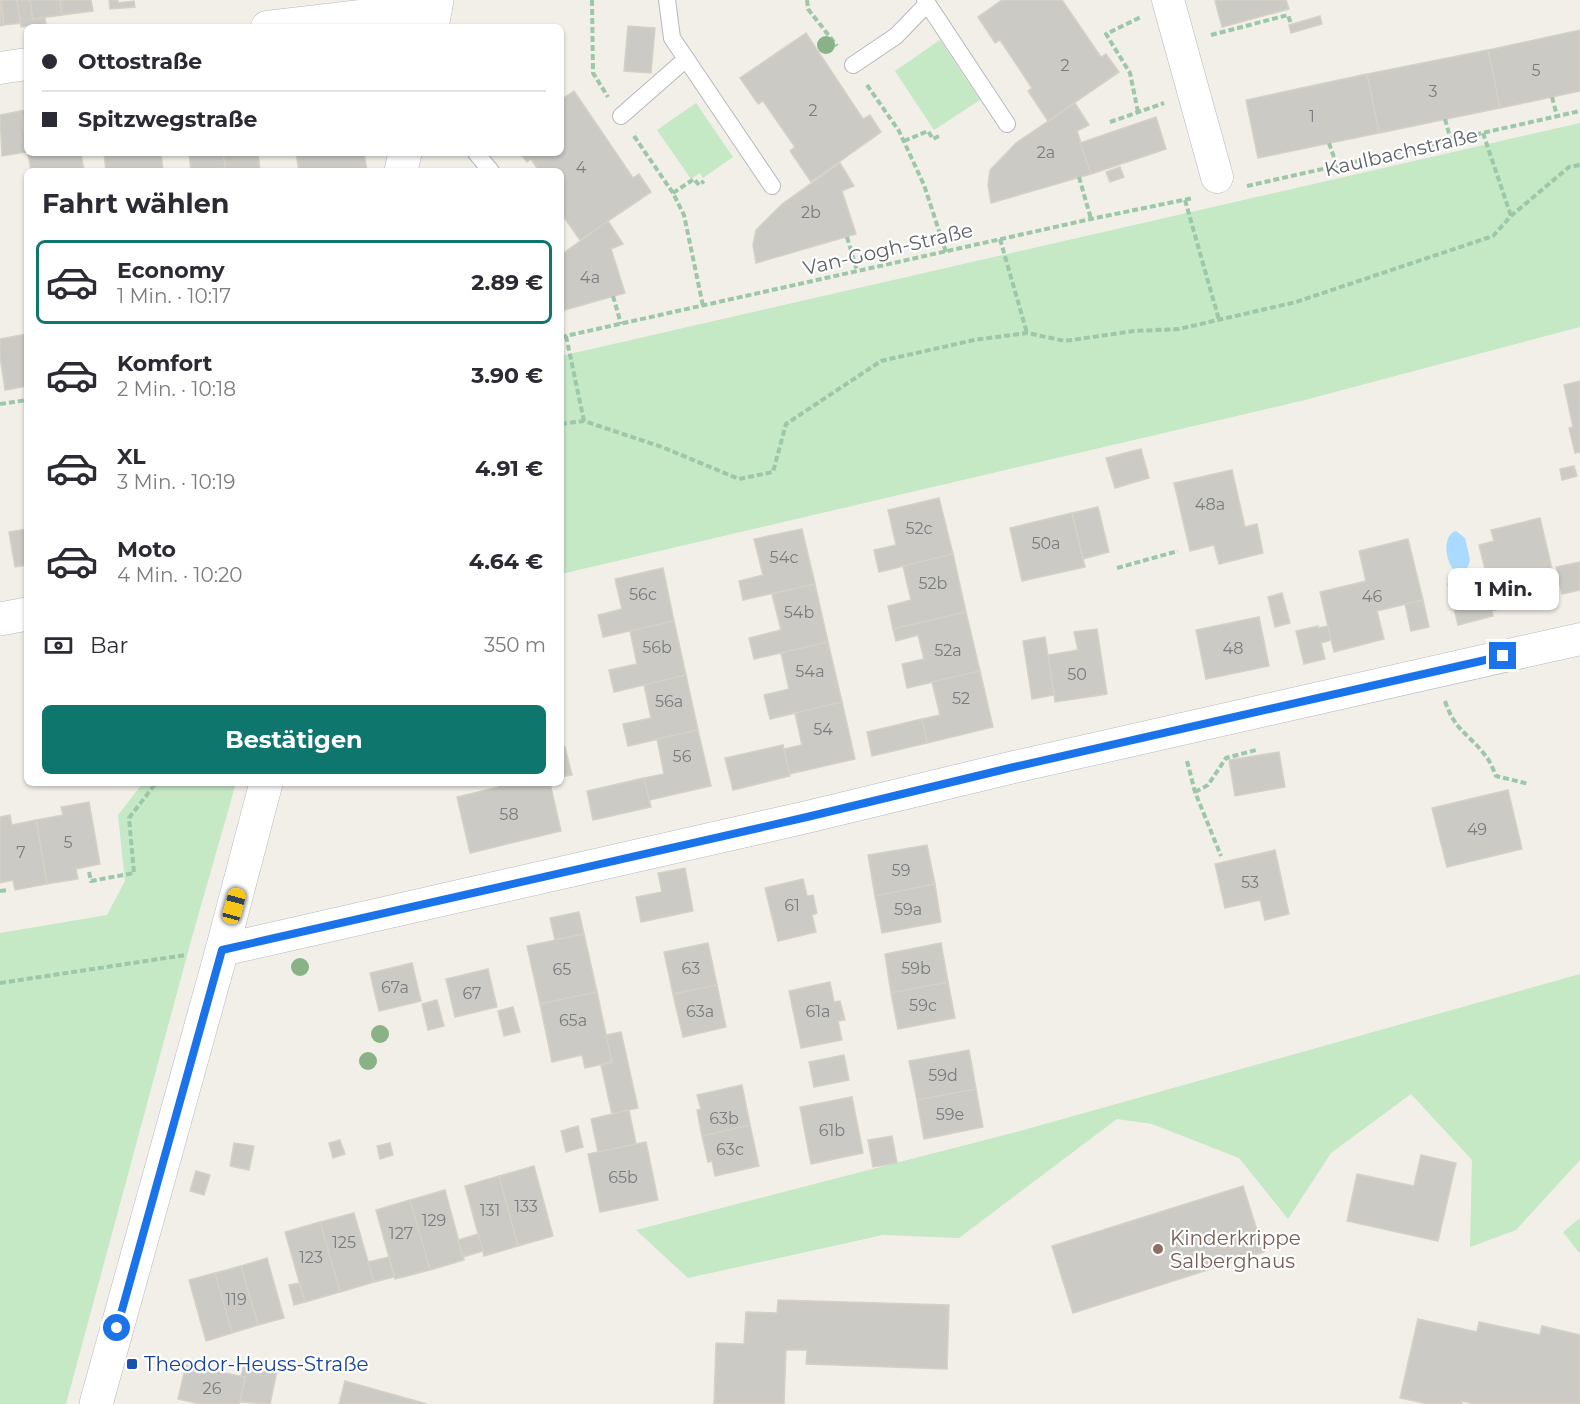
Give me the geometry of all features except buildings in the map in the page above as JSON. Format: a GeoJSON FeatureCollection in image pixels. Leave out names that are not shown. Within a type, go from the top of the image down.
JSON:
{"type":"FeatureCollection","features":[{"type":"Feature","properties":{"kind":"street"},"geometry":{"type":"LineString","coordinates":[[1168,2],[1222,187]]}},
{"type":"Feature","properties":{"kind":"street"},"geometry":{"type":"LineString","coordinates":[[298,24],[435,11]]}},
{"type":"Feature","properties":{"kind":"street"},"geometry":{"type":"LineString","coordinates":[[0,68],[24,64]]}},
{"type":"Feature","properties":{"kind":"street"},"geometry":{"type":"LineString","coordinates":[[0,619],[24,615]]}},
{"type":"Feature","properties":{"kind":"street"},"geometry":{"type":"LineString","coordinates":[[222,950],[1580,639]]}},
{"type":"Feature","properties":{"kind":"street"},"geometry":{"type":"LineString","coordinates":[[96,1404],[265,786]]}},
{"type":"Feature","properties":{"kind":"lane"},"geometry":{"type":"LineString","coordinates":[[668,0],[672,38],[772,186]]}},
{"type":"Feature","properties":{"kind":"lane"},"geometry":{"type":"LineString","coordinates":[[853,65],[896,36],[926,2],[1007,124]]}},
{"type":"Feature","properties":{"kind":"lane"},"geometry":{"type":"LineString","coordinates":[[621,116],[686,59]]}},
{"type":"Feature","properties":{"kind":"lane"},"geometry":{"type":"LineString","coordinates":[[478,156],[488,168]]}},
{"type":"Feature","properties":{"kind":"path"},"geometry":{"type":"LineString","coordinates":[[592,0],[593,73],[673,193],[684,215],[703,306]]}},
{"type":"Feature","properties":{"kind":"path"},"geometry":{"type":"LineString","coordinates":[[807,0],[808,9],[853,65],[899,130],[924,185],[946,252]]}},
{"type":"Feature","properties":{"kind":"path"},"geometry":{"type":"LineString","coordinates":[[1138,112],[1130,74],[1106,34],[1168,2]]}},
{"type":"Feature","properties":{"kind":"path"},"geometry":{"type":"LineString","coordinates":[[1179,43],[1288,15],[1292,24]]}},
{"type":"Feature","properties":{"kind":"path"},"geometry":{"type":"LineString","coordinates":[[1110,122],[1194,94]]}},
{"type":"Feature","properties":{"kind":"path"},"geometry":{"type":"LineString","coordinates":[[1552,97],[1557,116]]}},
{"type":"Feature","properties":{"kind":"path","name":"Kaulbachstraße"},"geometry":{"type":"LineString","coordinates":[[1222,187],[1337,166],[1580,111]]}},
{"type":"Feature","properties":{"kind":"path"},"geometry":{"type":"LineString","coordinates":[[1444,119],[1451,141]]}},
{"type":"Feature","properties":{"kind":"path"},"geometry":{"type":"LineString","coordinates":[[904,141],[928,130],[933,139],[939,136]]}},
{"type":"Feature","properties":{"kind":"path"},"geometry":{"type":"LineString","coordinates":[[1483,133],[1511,216]]}},
{"type":"Feature","properties":{"kind":"path"},"geometry":{"type":"LineString","coordinates":[[1329,143],[1337,166]]}},
{"type":"Feature","properties":{"kind":"path"},"geometry":{"type":"LineString","coordinates":[[564,424],[584,421],[662,447],[739,479],[773,472],[786,424],[881,362],[974,340],[1027,333],[1065,341],[1134,331],[1179,329],[1296,302],[1492,236],[1511,216],[1569,168],[1580,165]]}},
{"type":"Feature","properties":{"kind":"path"},"geometry":{"type":"LineString","coordinates":[[1079,177],[1091,219]]}},
{"type":"Feature","properties":{"kind":"path"},"geometry":{"type":"LineString","coordinates":[[673,193],[694,179],[699,185],[704,181]]}},
{"type":"Feature","properties":{"kind":"path","name":"Van-Gogh-Straße"},"geometry":{"type":"LineString","coordinates":[[564,336],[1185,200],[1222,187]]}},
{"type":"Feature","properties":{"kind":"path"},"geometry":{"type":"LineString","coordinates":[[1185,200],[1219,320]]}},
{"type":"Feature","properties":{"kind":"path"},"geometry":{"type":"LineString","coordinates":[[847,237],[856,272]]}},
{"type":"Feature","properties":{"kind":"path"},"geometry":{"type":"LineString","coordinates":[[1000,239],[1027,333]]}},
{"type":"Feature","properties":{"kind":"path"},"geometry":{"type":"LineString","coordinates":[[613,296],[621,324]]}},
{"type":"Feature","properties":{"kind":"path"},"geometry":{"type":"LineString","coordinates":[[564,340],[584,421]]}},
{"type":"Feature","properties":{"kind":"path"},"geometry":{"type":"LineString","coordinates":[[0,404],[24,400]]}},
{"type":"Feature","properties":{"kind":"path"},"geometry":{"type":"LineString","coordinates":[[1117,568],[1178,550]]}},
{"type":"Feature","properties":{"kind":"path"},"geometry":{"type":"LineString","coordinates":[[1444,695],[1449,712],[1460,730],[1486,755],[1496,776],[1529,784]]}},
{"type":"Feature","properties":{"kind":"path"},"geometry":{"type":"LineString","coordinates":[[1195,792],[1208,785],[1226,758],[1256,750]]}},
{"type":"Feature","properties":{"kind":"path"},"geometry":{"type":"LineString","coordinates":[[1186,759],[1195,792],[1221,856]]}},
{"type":"Feature","properties":{"kind":"path"},"geometry":{"type":"LineString","coordinates":[[89,872],[91,881],[134,873],[129,818],[154,786]]}},
{"type":"Feature","properties":{"kind":"path"},"geometry":{"type":"LineString","coordinates":[[0,891],[9,890]]}},
{"type":"Feature","properties":{"kind":"path"},"geometry":{"type":"LineString","coordinates":[[0,983],[187,955]]}},
{"type":"Feature","properties":{"kind":"green space"},"geometry":{"type":"Polygon","coordinates":[[[940,40],[980,100],[934,130],[895,71],[940,40]]]}},
{"type":"Feature","properties":{"kind":"green space"},"geometry":{"type":"Polygon","coordinates":[[[696,103],[733,157],[703,178],[700,173],[691,179],[657,130],[696,103]]]}},
{"type":"Feature","properties":{"kind":"green space"},"geometry":{"type":"Polygon","coordinates":[[[1580,123],[1580,327],[1305,400],[564,573],[564,355],[1580,123]]]}},
{"type":"Feature","properties":{"kind":"green space"},"geometry":{"type":"Polygon","coordinates":[[[141,786],[235,786],[66,1404],[0,1404],[0,933],[107,915],[125,881],[118,815],[141,786]]]}},
{"type":"Feature","properties":{"kind":"green space"},"geometry":{"type":"Polygon","coordinates":[[[1580,974],[1580,1160],[1516,1230],[1470,1247],[1472,1160],[1411,1094],[1331,1153],[1288,1219],[1239,1158],[1152,1124],[1117,1119],[959,1238],[883,1235],[688,1278],[636,1230],[1020,1131],[1580,974]]]}},
{"type":"Feature","properties":{"kind":"green space"},"geometry":{"type":"Polygon","coordinates":[[[1580,1218],[1580,1254],[1563,1232],[1580,1218]]]}},
{"type":"Feature","properties":{"kind":"water"},"geometry":{"type":"Polygon","coordinates":[[[1456,531],[1465,538],[1470,560],[1466,572],[1459,574],[1454,571],[1448,559],[1446,545],[1451,534],[1456,531]]]}},
{"type":"Feature","properties":{"kind":"place","name":"Kinderkrippe Salberghaus"},"geometry":{"type":"Point","coordinates":[1158,1249]}},
{"type":"Feature","properties":{"kind":"place","name":"Theodor-Heuss-Straße"},"geometry":{"type":"Point","coordinates":[132,1364]}},
{"type":"Feature","properties":{"kind":"route"},"geometry":{"type":"LineString","coordinates":[[117,1328],[222,950],[1503,656]]}}]}
